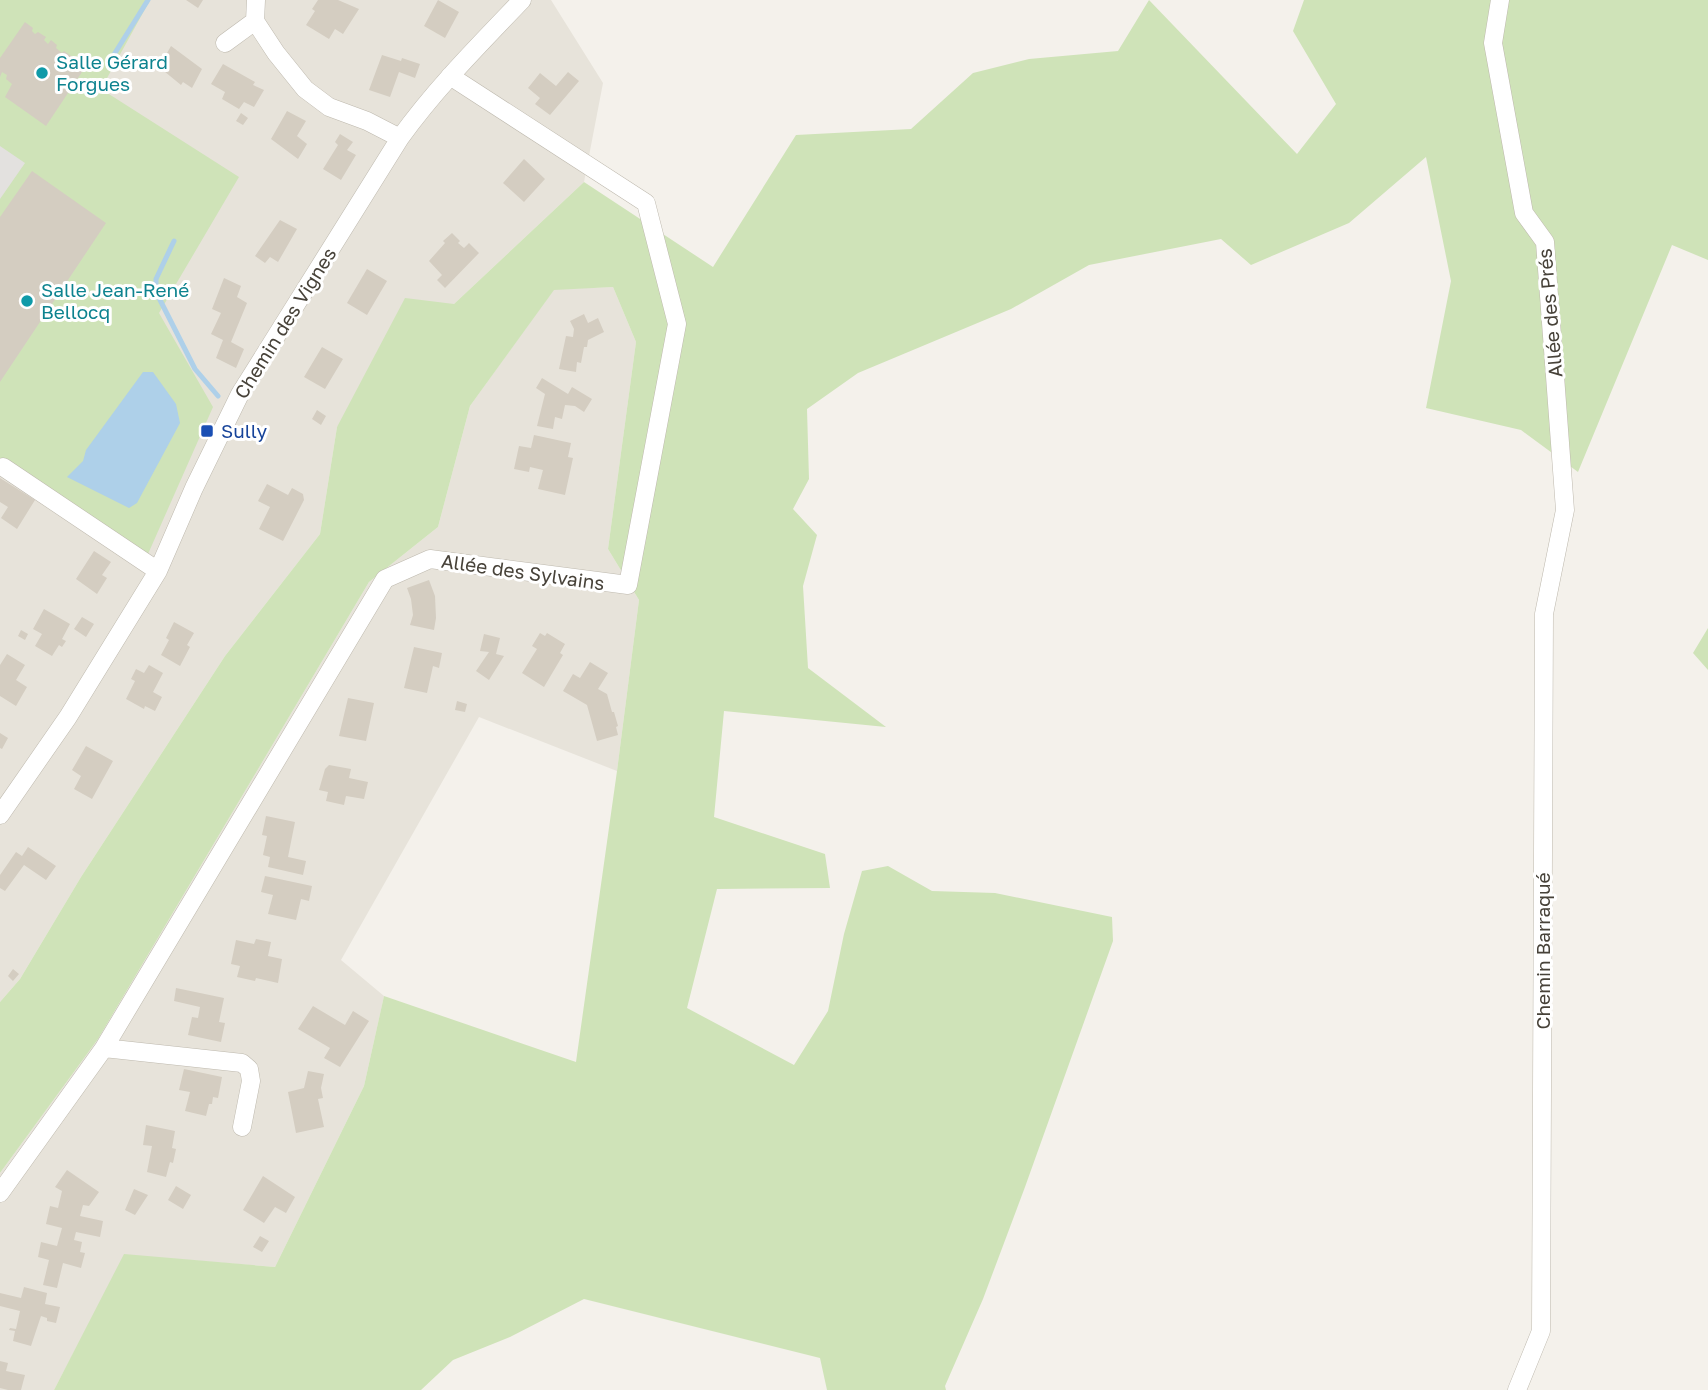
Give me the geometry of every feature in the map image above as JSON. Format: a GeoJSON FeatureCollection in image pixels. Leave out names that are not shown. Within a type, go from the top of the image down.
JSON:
{"type":"FeatureCollection","features":[{"type":"Feature","properties":{"kind":"street"},"geometry":{"type":"LineString","coordinates":[[256,0],[255,21],[305,89],[330,107],[400,138]]}},
{"type":"Feature","properties":{"kind":"street","name":"Chemin des Vignes"},"geometry":{"type":"LineString","coordinates":[[0,815],[68,717],[158,570],[240,394],[400,138],[450,76],[522,0]]}},
{"type":"Feature","properties":{"kind":"street","name":"Allée des Prés"},"geometry":{"type":"LineString","coordinates":[[1500,0],[1493,43],[1524,213],[1545,242],[1565,510]]}},
{"type":"Feature","properties":{"kind":"street"},"geometry":{"type":"LineString","coordinates":[[225,43],[255,21]]}},
{"type":"Feature","properties":{"kind":"street","name":"Allée des Sylvains"},"geometry":{"type":"LineString","coordinates":[[104,1048],[385,579],[430,559],[628,585],[677,324],[646,203],[450,76]]}},
{"type":"Feature","properties":{"kind":"street"},"geometry":{"type":"LineString","coordinates":[[3,467],[158,570]]}},
{"type":"Feature","properties":{"kind":"street","name":"Chemin Barraqué"},"geometry":{"type":"LineString","coordinates":[[1517,1390],[1541,1331],[1544,614],[1565,510]]}},
{"type":"Feature","properties":{"kind":"street"},"geometry":{"type":"LineString","coordinates":[[0,1193],[104,1048],[242,1063],[249,1069],[251,1081],[242,1128]]}},
{"type":"Feature","properties":{"kind":"shaded area"},"geometry":{"type":"Polygon","coordinates":[[[0,0],[551,0],[603,83],[584,182],[454,304],[337,427],[320,534],[225,656],[81,877],[20,979],[0,1002],[0,0]]]}},
{"type":"Feature","properties":{"kind":"shaded area"},"geometry":{"type":"Polygon","coordinates":[[[0,146],[25,163],[0,199],[0,146]]]}},
{"type":"Feature","properties":{"kind":"shaded area"},"geometry":{"type":"Polygon","coordinates":[[[613,287],[636,342],[608,549],[639,600],[617,771],[479,717],[341,960],[384,996],[364,1086],[275,1267],[125,1255],[54,1390],[0,1390],[0,1173],[98,1039],[369,582],[438,527],[470,406],[554,289],[613,287]]]}},
{"type":"Feature","properties":{"kind":"green space"},"geometry":{"type":"Polygon","coordinates":[[[0,0],[150,0],[101,89],[239,177],[159,313],[213,407],[148,554],[0,460],[0,0]]]}},
{"type":"Feature","properties":{"kind":"green space"},"geometry":{"type":"Polygon","coordinates":[[[1149,0],[1297,154],[1336,104],[1293,31],[1304,0],[1708,0],[1708,260],[1672,245],[1578,472],[1521,430],[1426,408],[1451,281],[1426,157],[1349,223],[1251,265],[1221,239],[1089,265],[1011,309],[858,373],[807,409],[809,479],[793,509],[817,535],[803,586],[808,668],[886,727],[724,711],[714,817],[825,854],[830,888],[717,889],[687,1008],[794,1065],[828,1011],[844,934],[862,871],[888,866],[932,891],[995,893],[1112,917],[1113,941],[1025,1187],[983,1299],[945,1386],[946,1390],[827,1390],[820,1358],[584,1299],[510,1337],[453,1360],[421,1390],[54,1390],[124,1254],[275,1267],[364,1086],[384,996],[576,1062],[639,600],[608,549],[636,342],[613,287],[554,290],[470,406],[438,527],[369,582],[98,1039],[0,1173],[0,1002],[20,979],[81,877],[225,656],[320,534],[337,427],[405,298],[454,304],[584,182],[713,267],[796,135],[911,129],[973,73],[1029,59],[1118,51],[1149,0]]]}},
{"type":"Feature","properties":{"kind":"green space"},"geometry":{"type":"Polygon","coordinates":[[[1708,628],[1708,670],[1693,653],[1708,628]]]}},
{"type":"Feature","properties":{"kind":"water"},"geometry":{"type":"Polygon","coordinates":[[[143,372],[153,372],[176,404],[180,423],[137,503],[129,508],[67,477],[83,461],[86,450],[143,372]]]}},
{"type":"Feature","properties":{"kind":"building"},"geometry":{"type":"Polygon","coordinates":[[[186,0],[203,0],[198,8],[186,0]]]}},
{"type":"Feature","properties":{"kind":"building"},"geometry":{"type":"Polygon","coordinates":[[[318,0],[338,0],[359,9],[343,34],[335,29],[329,39],[306,25],[318,0]]]}},
{"type":"Feature","properties":{"kind":"building"},"geometry":{"type":"Polygon","coordinates":[[[438,0],[459,12],[445,38],[424,26],[438,0]]]}},
{"type":"Feature","properties":{"kind":"building","name":"Salle Gérard Forgues"},"geometry":{"type":"Polygon","coordinates":[[[25,22],[33,28],[35,34],[38,32],[46,37],[44,40],[48,44],[51,40],[62,53],[64,51],[74,58],[72,62],[76,64],[78,60],[86,66],[46,126],[5,97],[12,84],[2,72],[0,77],[0,58],[25,22]]]}},
{"type":"Feature","properties":{"kind":"building"},"geometry":{"type":"Polygon","coordinates":[[[171,46],[202,69],[192,88],[183,82],[181,85],[159,67],[171,46]]]}},
{"type":"Feature","properties":{"kind":"building"},"geometry":{"type":"Polygon","coordinates":[[[382,55],[420,64],[415,78],[399,72],[390,97],[369,90],[382,55]]]}},
{"type":"Feature","properties":{"kind":"building"},"geometry":{"type":"Polygon","coordinates":[[[223,64],[264,90],[254,107],[244,102],[239,109],[222,99],[225,92],[211,84],[223,64]]]}},
{"type":"Feature","properties":{"kind":"building"},"geometry":{"type":"Polygon","coordinates":[[[568,72],[579,81],[550,115],[535,104],[540,98],[528,88],[540,73],[556,86],[568,72]]]}},
{"type":"Feature","properties":{"kind":"building"},"geometry":{"type":"Polygon","coordinates":[[[287,111],[306,121],[297,136],[307,144],[298,159],[271,139],[287,111]]]}},
{"type":"Feature","properties":{"kind":"building"},"geometry":{"type":"Polygon","coordinates":[[[241,113],[248,118],[243,125],[236,121],[241,113]]]}},
{"type":"Feature","properties":{"kind":"building"},"geometry":{"type":"Polygon","coordinates":[[[340,134],[353,142],[347,150],[356,155],[341,180],[323,169],[338,145],[335,142],[340,134]]]}},
{"type":"Feature","properties":{"kind":"building"},"geometry":{"type":"Polygon","coordinates":[[[524,159],[545,179],[524,202],[503,183],[524,159]]]}},
{"type":"Feature","properties":{"kind":"building","name":"Salle Jean-René Bellocq"},"geometry":{"type":"Polygon","coordinates":[[[32,171],[106,223],[0,382],[0,217],[32,171]]]}},
{"type":"Feature","properties":{"kind":"building"},"geometry":{"type":"Polygon","coordinates":[[[280,220],[297,229],[278,262],[270,257],[265,263],[255,256],[280,220]]]}},
{"type":"Feature","properties":{"kind":"building"},"geometry":{"type":"Polygon","coordinates":[[[452,233],[464,248],[469,243],[479,253],[445,288],[437,280],[442,275],[429,261],[452,233]]]}},
{"type":"Feature","properties":{"kind":"building"},"geometry":{"type":"Polygon","coordinates":[[[367,269],[387,281],[367,315],[347,303],[367,269]]]}},
{"type":"Feature","properties":{"kind":"building"},"geometry":{"type":"Polygon","coordinates":[[[224,278],[241,286],[237,297],[247,303],[231,342],[244,349],[236,368],[216,358],[223,340],[211,334],[221,313],[212,309],[224,278]]]}},
{"type":"Feature","properties":{"kind":"building"},"geometry":{"type":"Polygon","coordinates":[[[584,314],[588,323],[598,318],[604,332],[588,340],[581,363],[577,362],[576,372],[559,369],[566,336],[573,337],[574,329],[570,321],[584,314]]]}},
{"type":"Feature","properties":{"kind":"building"},"geometry":{"type":"Polygon","coordinates":[[[322,347],[343,359],[325,389],[304,377],[322,347]]]}},
{"type":"Feature","properties":{"kind":"building"},"geometry":{"type":"Polygon","coordinates":[[[542,378],[568,394],[572,387],[592,399],[584,412],[575,406],[565,405],[562,419],[555,417],[553,429],[537,426],[545,394],[536,388],[542,378]]]}},
{"type":"Feature","properties":{"kind":"building"},"geometry":{"type":"Polygon","coordinates":[[[317,410],[326,416],[321,425],[312,419],[317,410]]]}},
{"type":"Feature","properties":{"kind":"building"},"geometry":{"type":"Polygon","coordinates":[[[534,435],[571,443],[568,457],[573,458],[565,495],[538,489],[543,470],[530,467],[529,472],[514,469],[519,446],[531,448],[534,435]]]}},
{"type":"Feature","properties":{"kind":"building"},"geometry":{"type":"Polygon","coordinates":[[[0,478],[35,500],[17,529],[1,518],[8,507],[0,502],[0,478]]]}},
{"type":"Feature","properties":{"kind":"building"},"geometry":{"type":"Polygon","coordinates":[[[267,484],[288,495],[292,488],[303,494],[304,500],[283,541],[259,529],[270,507],[258,501],[267,484]]]}},
{"type":"Feature","properties":{"kind":"building"},"geometry":{"type":"Polygon","coordinates":[[[94,551],[111,562],[102,575],[107,578],[97,594],[76,579],[94,551]]]}},
{"type":"Feature","properties":{"kind":"building"},"geometry":{"type":"Polygon","coordinates":[[[429,580],[435,596],[434,630],[410,625],[413,615],[407,588],[429,580]]]}},
{"type":"Feature","properties":{"kind":"building"},"geometry":{"type":"Polygon","coordinates":[[[44,609],[70,624],[62,639],[66,641],[62,647],[59,645],[52,656],[35,646],[42,634],[33,629],[44,609]]]}},
{"type":"Feature","properties":{"kind":"building"},"geometry":{"type":"Polygon","coordinates":[[[82,617],[94,624],[86,637],[74,629],[82,617]]]}},
{"type":"Feature","properties":{"kind":"building"},"geometry":{"type":"Polygon","coordinates":[[[174,622],[194,633],[180,666],[161,655],[174,622]]]}},
{"type":"Feature","properties":{"kind":"building"},"geometry":{"type":"Polygon","coordinates":[[[21,630],[28,634],[25,640],[18,636],[21,630]]]}},
{"type":"Feature","properties":{"kind":"building"},"geometry":{"type":"Polygon","coordinates":[[[540,633],[545,636],[547,633],[565,644],[560,653],[563,655],[544,687],[522,673],[537,649],[532,646],[540,633]]]}},
{"type":"Feature","properties":{"kind":"building"},"geometry":{"type":"Polygon","coordinates":[[[484,634],[500,638],[496,654],[504,656],[489,680],[476,671],[489,652],[480,651],[484,634]]]}},
{"type":"Feature","properties":{"kind":"building"},"geometry":{"type":"Polygon","coordinates":[[[414,647],[442,653],[439,668],[433,666],[427,693],[404,688],[414,647]]]}},
{"type":"Feature","properties":{"kind":"building"},"geometry":{"type":"Polygon","coordinates":[[[7,654],[25,665],[16,680],[27,687],[16,706],[0,696],[0,665],[7,654]]]}},
{"type":"Feature","properties":{"kind":"building"},"geometry":{"type":"Polygon","coordinates":[[[590,662],[608,673],[598,689],[607,694],[618,726],[618,735],[597,741],[587,705],[563,691],[573,674],[580,678],[590,662]]]}},
{"type":"Feature","properties":{"kind":"building"},"geometry":{"type":"Polygon","coordinates":[[[149,665],[163,673],[153,692],[162,697],[155,711],[145,706],[144,709],[126,699],[135,681],[131,679],[136,669],[144,673],[149,665]]]}},
{"type":"Feature","properties":{"kind":"building"},"geometry":{"type":"Polygon","coordinates":[[[348,698],[374,703],[366,741],[339,736],[348,698]]]}},
{"type":"Feature","properties":{"kind":"building"},"geometry":{"type":"Polygon","coordinates":[[[457,701],[467,704],[465,712],[455,710],[457,701]]]}},
{"type":"Feature","properties":{"kind":"building"},"geometry":{"type":"Polygon","coordinates":[[[0,733],[8,738],[2,749],[0,748],[0,733]]]}},
{"type":"Feature","properties":{"kind":"building"},"geometry":{"type":"Polygon","coordinates":[[[86,746],[113,761],[92,799],[74,789],[81,776],[72,770],[86,746]]]}},
{"type":"Feature","properties":{"kind":"building"},"geometry":{"type":"Polygon","coordinates":[[[329,765],[351,769],[349,778],[368,782],[364,799],[346,796],[344,805],[326,801],[328,792],[319,790],[325,769],[329,765]]]}},
{"type":"Feature","properties":{"kind":"building"},"geometry":{"type":"Polygon","coordinates":[[[266,816],[295,822],[288,857],[306,861],[303,875],[268,867],[270,857],[263,855],[267,836],[262,835],[266,816]]]}},
{"type":"Feature","properties":{"kind":"building"},"geometry":{"type":"Polygon","coordinates":[[[28,847],[56,866],[46,880],[24,865],[5,891],[0,888],[0,875],[16,852],[22,856],[28,847]]]}},
{"type":"Feature","properties":{"kind":"building"},"geometry":{"type":"Polygon","coordinates":[[[265,876],[312,886],[309,901],[301,899],[296,920],[268,914],[273,895],[261,892],[265,876]]]}},
{"type":"Feature","properties":{"kind":"building"},"geometry":{"type":"Polygon","coordinates":[[[256,939],[271,942],[268,956],[282,959],[278,983],[237,977],[240,966],[231,964],[236,940],[254,944],[256,939]]]}},
{"type":"Feature","properties":{"kind":"building"},"geometry":{"type":"Polygon","coordinates":[[[13,969],[19,974],[13,981],[8,976],[13,969]]]}},
{"type":"Feature","properties":{"kind":"building"},"geometry":{"type":"Polygon","coordinates":[[[176,988],[224,998],[219,1022],[225,1023],[221,1042],[188,1035],[192,1017],[198,1018],[200,1007],[174,1001],[176,988]]]}},
{"type":"Feature","properties":{"kind":"building"},"geometry":{"type":"Polygon","coordinates":[[[313,1006],[345,1025],[353,1011],[369,1021],[340,1067],[324,1058],[330,1048],[298,1029],[313,1006]]]}},
{"type":"Feature","properties":{"kind":"building"},"geometry":{"type":"Polygon","coordinates":[[[184,1069],[222,1077],[218,1098],[213,1097],[206,1116],[185,1111],[190,1092],[179,1090],[184,1069]]]}},
{"type":"Feature","properties":{"kind":"building"},"geometry":{"type":"Polygon","coordinates":[[[308,1071],[324,1074],[321,1088],[323,1098],[318,1099],[324,1127],[296,1133],[288,1092],[304,1088],[308,1071]]]}},
{"type":"Feature","properties":{"kind":"building"},"geometry":{"type":"Polygon","coordinates":[[[146,1125],[175,1131],[172,1148],[176,1149],[166,1177],[147,1172],[152,1146],[143,1145],[146,1125]]]}},
{"type":"Feature","properties":{"kind":"building"},"geometry":{"type":"Polygon","coordinates":[[[67,1170],[99,1192],[89,1206],[83,1205],[80,1216],[103,1221],[100,1237],[76,1232],[74,1240],[82,1242],[80,1252],[85,1253],[81,1268],[63,1263],[57,1288],[43,1285],[49,1260],[38,1257],[41,1242],[57,1246],[62,1228],[46,1224],[50,1206],[58,1208],[62,1191],[55,1187],[67,1170]]]}},
{"type":"Feature","properties":{"kind":"building"},"geometry":{"type":"Polygon","coordinates":[[[263,1176],[295,1197],[286,1213],[275,1207],[264,1223],[243,1210],[263,1176]]]}},
{"type":"Feature","properties":{"kind":"building"},"geometry":{"type":"Polygon","coordinates":[[[176,1186],[191,1195],[183,1209],[168,1200],[176,1186]]]}},
{"type":"Feature","properties":{"kind":"building"},"geometry":{"type":"Polygon","coordinates":[[[134,1189],[148,1195],[135,1215],[125,1210],[134,1189]]]}},
{"type":"Feature","properties":{"kind":"building"},"geometry":{"type":"Polygon","coordinates":[[[260,1236],[269,1241],[262,1252],[253,1247],[260,1236]]]}},
{"type":"Feature","properties":{"kind":"building"},"geometry":{"type":"Polygon","coordinates":[[[24,1287],[47,1293],[45,1304],[60,1307],[56,1323],[41,1316],[31,1346],[13,1341],[15,1331],[9,1330],[16,1329],[20,1311],[0,1306],[0,1293],[21,1298],[24,1287]]]}},
{"type":"Feature","properties":{"kind":"building"},"geometry":{"type":"Polygon","coordinates":[[[0,1361],[8,1363],[6,1371],[25,1375],[21,1390],[0,1388],[0,1361]]]}},
{"type":"Feature","properties":{"kind":"waterway"},"geometry":{"type":"LineString","coordinates":[[110,61],[148,0]]}},
{"type":"Feature","properties":{"kind":"waterway"},"geometry":{"type":"LineString","coordinates":[[174,241],[156,279],[156,292],[195,369],[218,396]]}},
{"type":"Feature","properties":{"kind":"place","name":"Salle Gérard Forgues"},"geometry":{"type":"Point","coordinates":[42,73]}},
{"type":"Feature","properties":{"kind":"place","name":"Salle Jean-René Bellocq"},"geometry":{"type":"Point","coordinates":[27,301]}},
{"type":"Feature","properties":{"kind":"place","name":"Sully"},"geometry":{"type":"Point","coordinates":[207,431]}}]}
